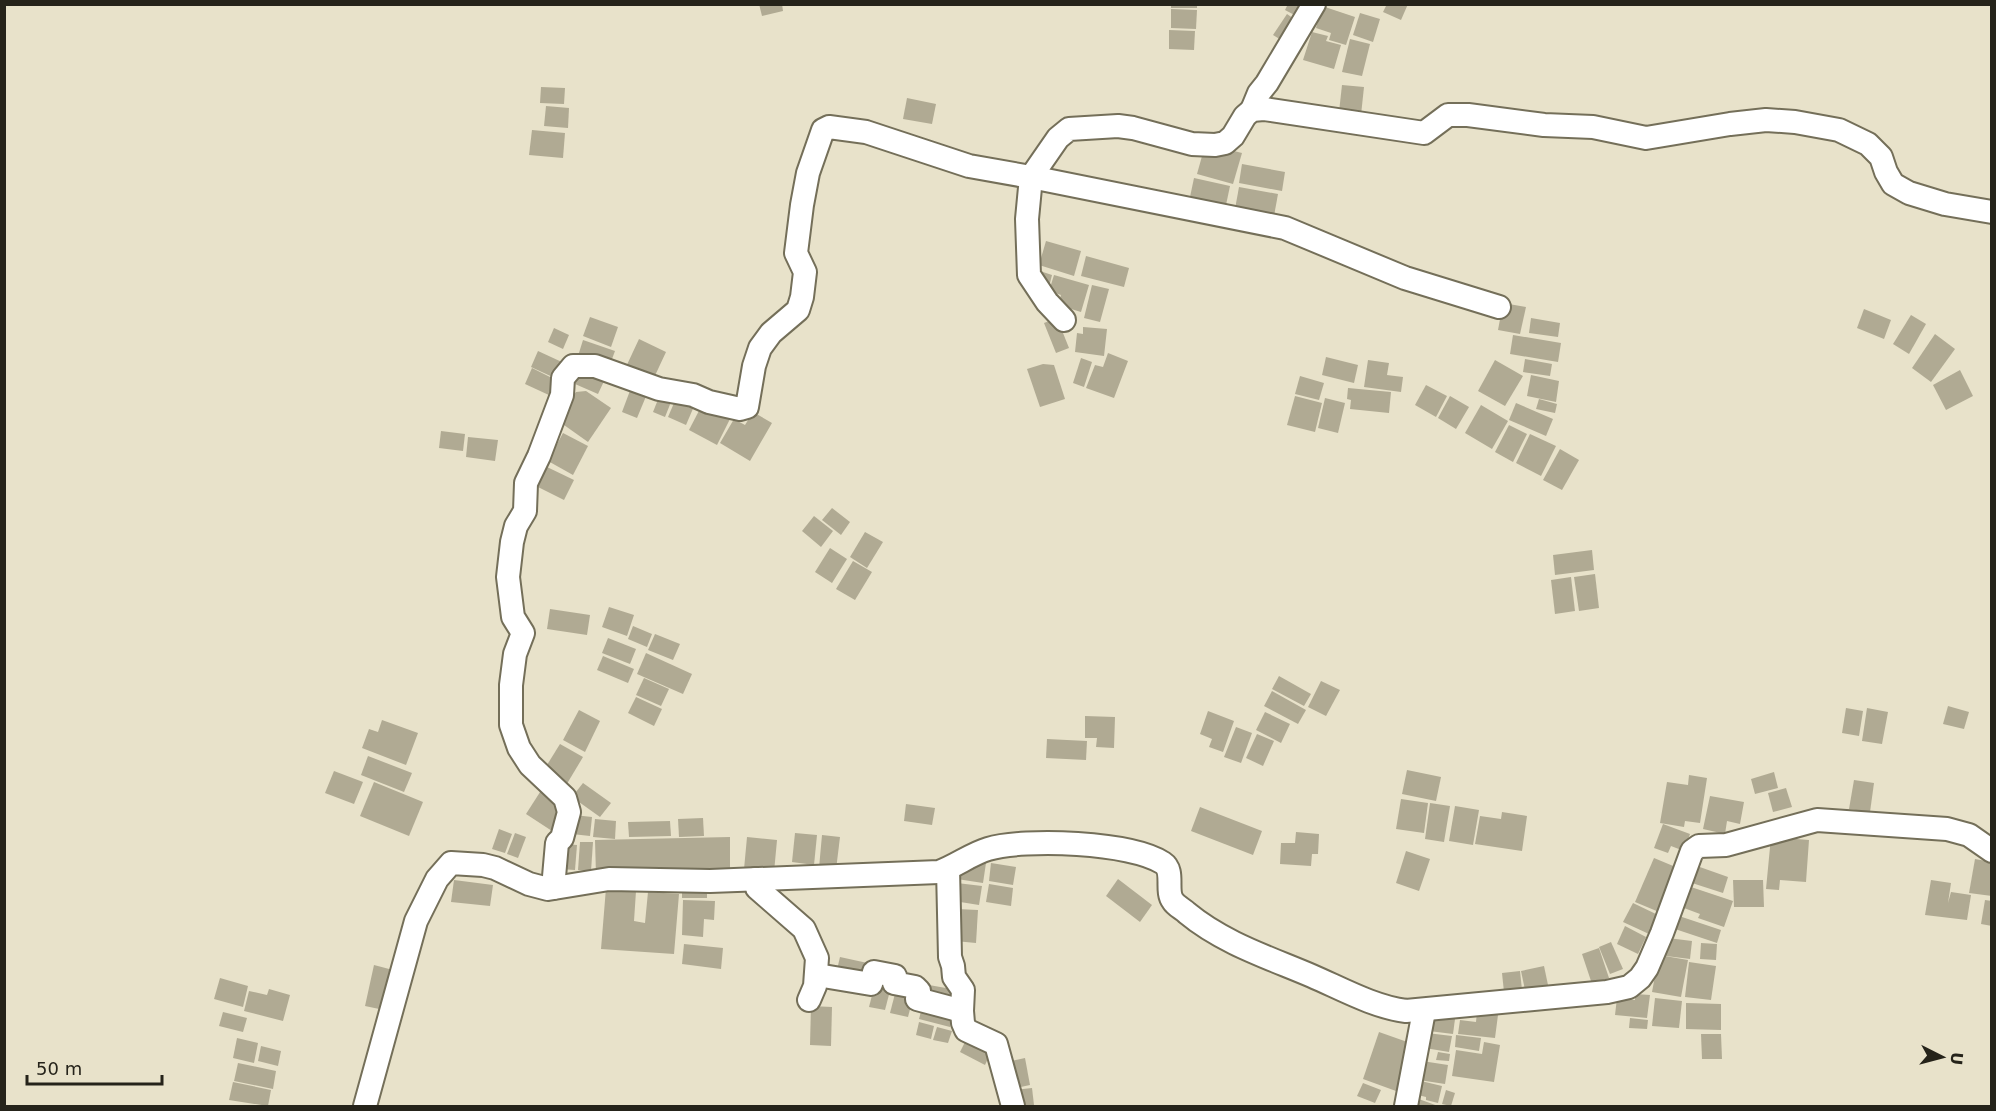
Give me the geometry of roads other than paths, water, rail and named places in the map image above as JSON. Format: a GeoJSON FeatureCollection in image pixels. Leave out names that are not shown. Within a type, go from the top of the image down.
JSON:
{"type":"FeatureCollection","features":[{"type":"Feature","properties":{"kind":"street"},"geometry":{"type":"LineString","coordinates":[[1064,320],[1047,302],[1029,275],[1027,219],[1031,177],[1058,138],[1068,129],[1125,127],[1192,144],[1215,145],[1225,142],[1233,136],[1245,116],[1252,110],[1259,93],[1268,83],[1314,4]]}},
{"type":"Feature","properties":{"kind":"street"},"geometry":{"type":"LineString","coordinates":[[1252,110],[1264,109],[1424,133],[1448,115],[1468,115],[1544,125],[1593,127],[1646,138],[1678,131],[1766,120],[1794,122],[1839,130],[1868,144],[1881,157],[1893,184],[1909,193],[1945,204],[1992,212]]}},
{"type":"Feature","properties":{"kind":"street"},"geometry":{"type":"LineString","coordinates":[[553,888],[557,843],[562,838],[569,812],[565,798],[530,765],[519,748],[511,725],[511,686],[515,654],[523,633],[513,617],[508,577],[516,526],[525,511],[526,483],[539,456],[562,395],[563,378],[573,366],[595,366],[659,389],[693,395],[709,402],[740,409],[747,407],[754,366],[760,348],[771,333],[798,310],[800,304],[805,272],[796,253],[802,205],[808,173],[823,130],[829,127],[866,132],[969,166],[1285,228],[1406,278],[1499,308]]}},
{"type":"Feature","properties":{"kind":"street"},"geometry":{"type":"LineString","coordinates":[[365,1107],[416,921],[444,868],[451,862],[483,865],[542,888],[553,888],[609,879],[710,881],[939,872],[948,869],[962,859],[990,848],[1040,842],[1104,846],[1165,863],[1173,901],[1202,925],[1240,945],[1392,1009],[1424,1011],[1607,992],[1629,987],[1647,968],[1692,851],[1699,846],[1726,845],[1805,822],[1830,820],[1947,829],[1969,835],[1992,851]]}},
{"type":"Feature","properties":{"kind":"street"},"geometry":{"type":"LineString","coordinates":[[948,869],[950,957],[954,977],[963,990],[963,1023],[966,1030],[996,1044],[1013,1107]]}},
{"type":"Feature","properties":{"kind":"street"},"geometry":{"type":"LineString","coordinates":[[756,879],[757,888],[804,929],[817,958],[815,986],[808,1000]]}},
{"type":"Feature","properties":{"kind":"street"},"geometry":{"type":"LineString","coordinates":[[817,975],[871,984],[874,972],[895,976],[894,983],[915,987],[919,991],[917,999],[962,1011]]}},
{"type":"Feature","properties":{"kind":"street"},"geometry":{"type":"LineString","coordinates":[[1406,1107],[1424,1011]]}}]}
